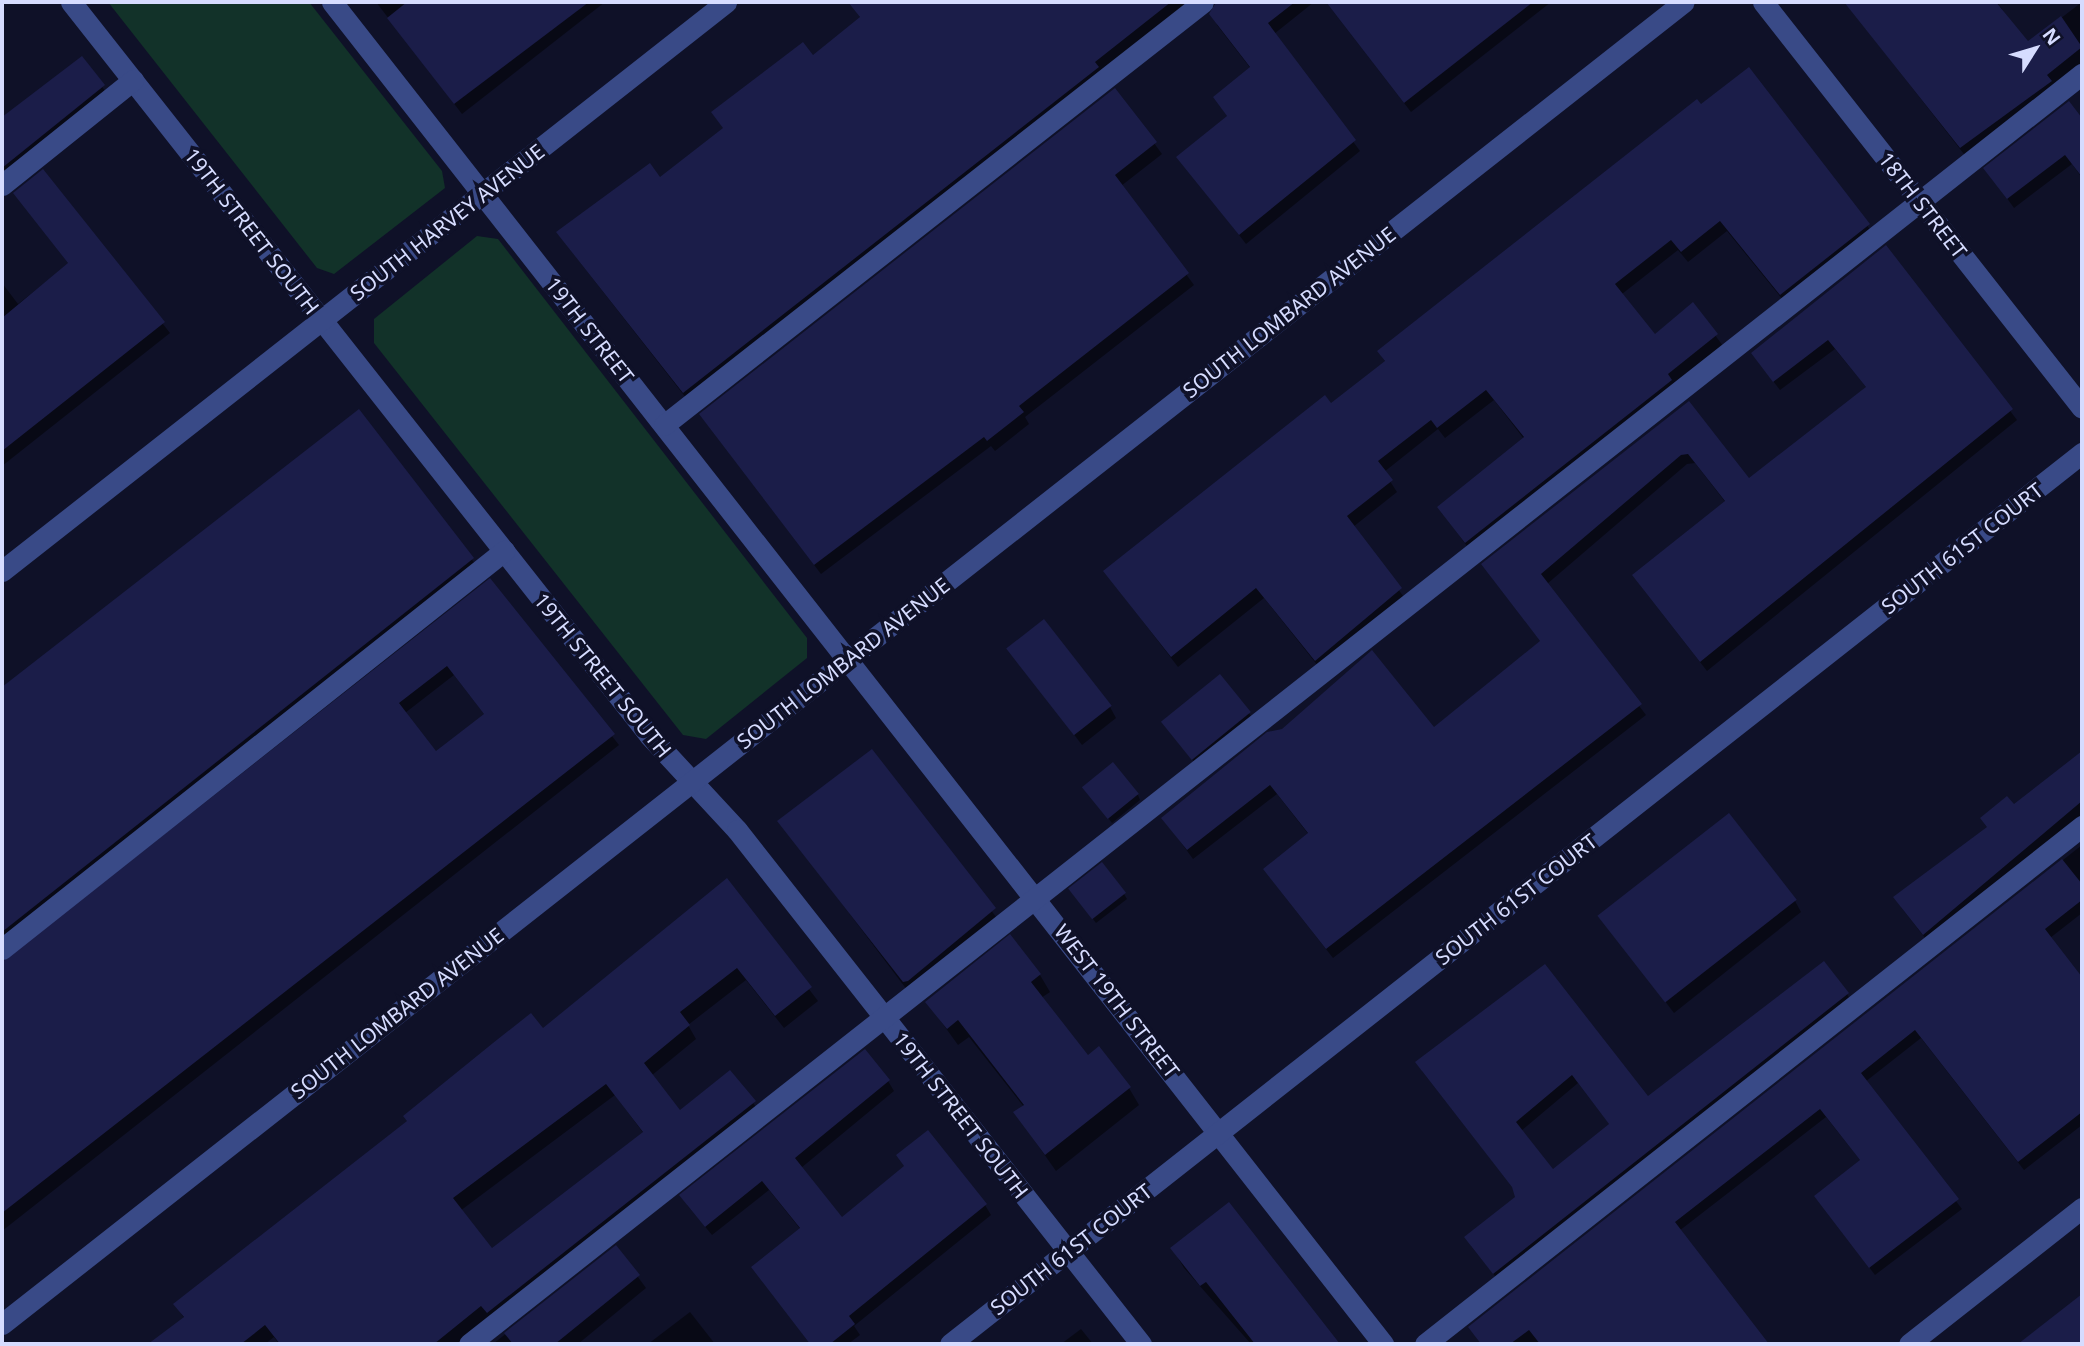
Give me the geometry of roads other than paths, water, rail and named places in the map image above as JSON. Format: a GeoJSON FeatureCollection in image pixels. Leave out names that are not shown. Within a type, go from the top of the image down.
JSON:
{"type":"FeatureCollection","features":[{"type":"Feature","properties":{"kind":"street","name":"19TH STREET SOUTH"},"geometry":{"type":"LineString","coordinates":[[71,2],[504,551],[884,1018],[1141,1344]]}},
{"type":"Feature","properties":{"kind":"street","name":"19TH STREET"},"geometry":{"type":"LineString","coordinates":[[331,2],[848,659]]}},
{"type":"Feature","properties":{"kind":"street","name":"SOUTH HARVEY AVENUE"},"geometry":{"type":"LineString","coordinates":[[2,571],[726,2]]}},
{"type":"Feature","properties":{"kind":"street"},"geometry":{"type":"LineString","coordinates":[[664,425],[1203,2]]}},
{"type":"Feature","properties":{"kind":"street","name":"SOUTH LOMBARD AVENUE"},"geometry":{"type":"LineString","coordinates":[[2,1324],[1684,2]]}},
{"type":"Feature","properties":{"kind":"street","name":"18TH STREET"},"geometry":{"type":"LineString","coordinates":[[1763,2],[2082,408]]}},
{"type":"Feature","properties":{"kind":"street"},"geometry":{"type":"LineString","coordinates":[[469,1344],[2082,74]]}},
{"type":"Feature","properties":{"kind":"street"},"geometry":{"type":"LineString","coordinates":[[2,185],[133,80]]}},
{"type":"Feature","properties":{"kind":"street","name":"SOUTH 61ST COURT"},"geometry":{"type":"LineString","coordinates":[[950,1344],[2082,453]]}},
{"type":"Feature","properties":{"kind":"street"},"geometry":{"type":"LineString","coordinates":[[2,949],[504,551]]}},
{"type":"Feature","properties":{"kind":"street","name":"WEST 19TH STREET"},"geometry":{"type":"LineString","coordinates":[[848,659],[1383,1344]]}},
{"type":"Feature","properties":{"kind":"street"},"geometry":{"type":"LineString","coordinates":[[1425,1344],[2082,826]]}},
{"type":"Feature","properties":{"kind":"street"},"geometry":{"type":"LineString","coordinates":[[1909,1344],[2082,1208]]}}]}
